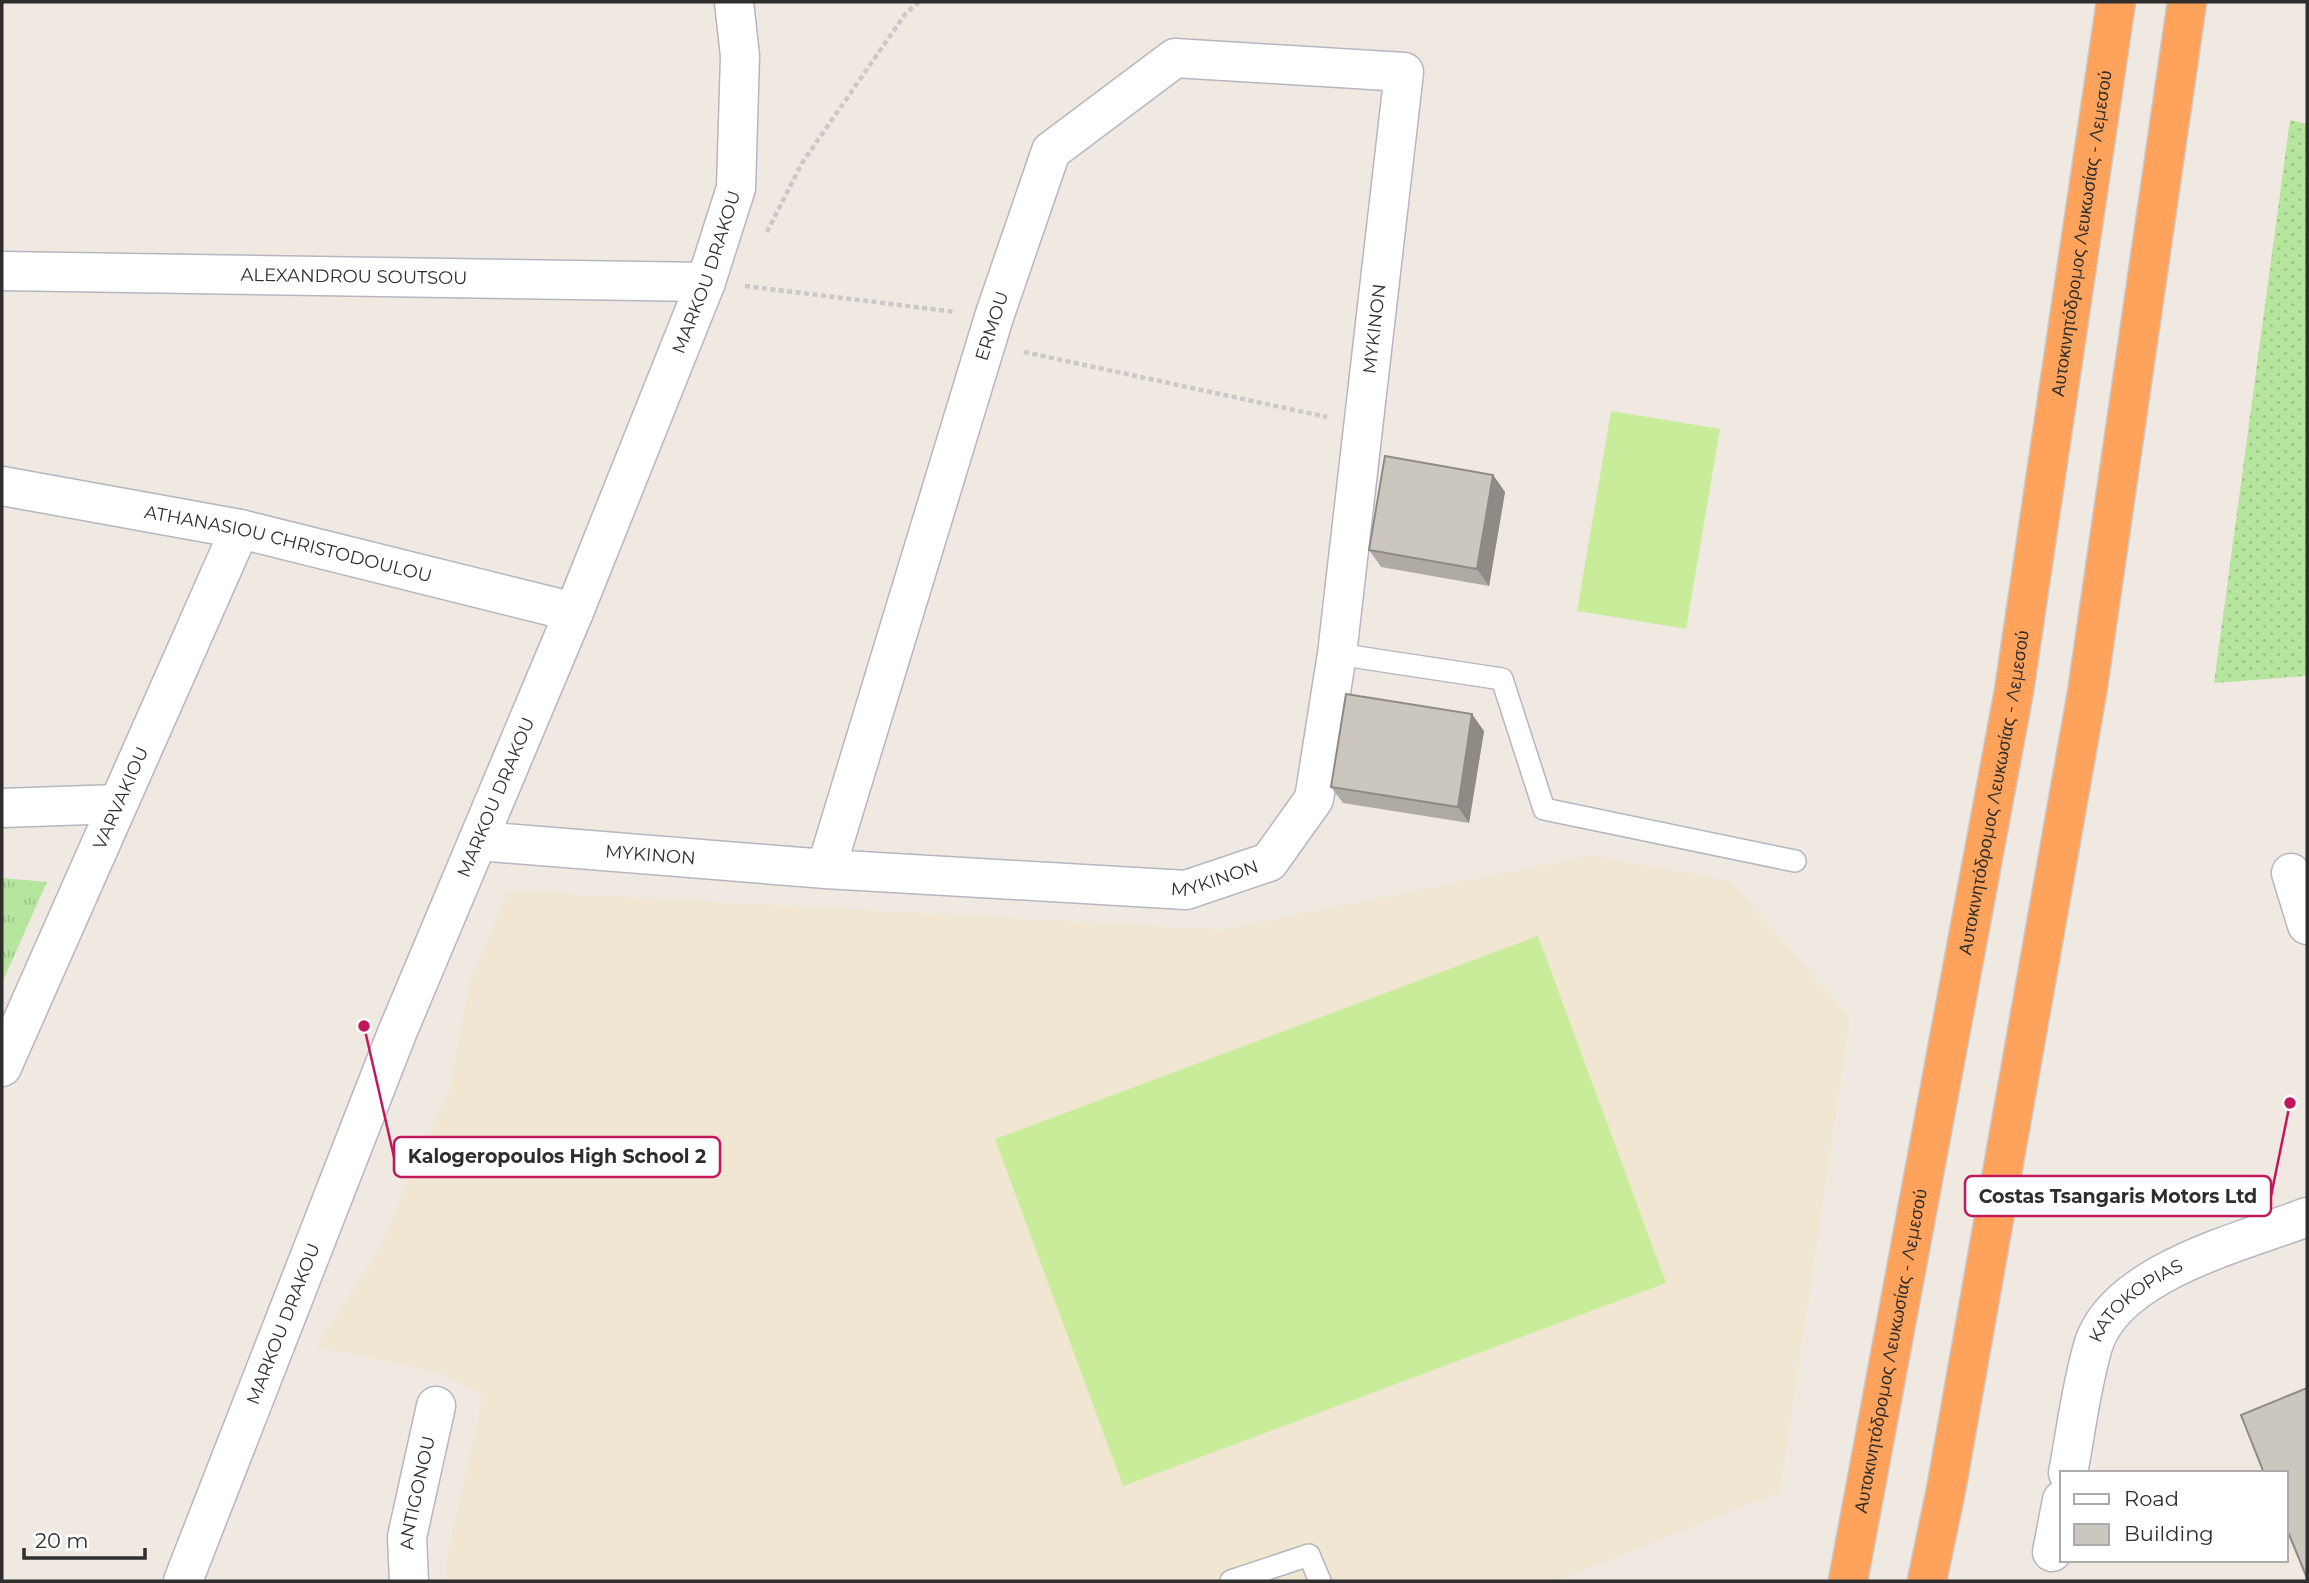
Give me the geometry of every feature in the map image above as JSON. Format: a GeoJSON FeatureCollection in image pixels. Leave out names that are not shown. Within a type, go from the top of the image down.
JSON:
{"type":"FeatureCollection","features":[{"type":"Feature","properties":{"kind":"highway","name":"Αυτοκινητόδρομος Λευκωσίας - Λεμεσού"},"geometry":{"type":"LineString","coordinates":[[1848,1581],[2014,691],[2116,2]]}},
{"type":"Feature","properties":{"kind":"highway"},"geometry":{"type":"LineString","coordinates":[[1927,1581],[1946,1490],[2087,693],[2187,2]]}},
{"type":"Feature","properties":{"kind":"highway"},"geometry":{"type":"LineString","coordinates":[[1842,1581],[1870,1473]]}},
{"type":"Feature","properties":{"kind":"highway"},"geometry":{"type":"LineString","coordinates":[[1938,1581],[1946,1490]]}},
{"type":"Feature","properties":{"kind":"street","name":"MARKOU DRAKOU"},"geometry":{"type":"LineString","coordinates":[[183,1581],[397,1033],[573,612],[706,282],[736,188],[740,56],[734,2]]}},
{"type":"Feature","properties":{"kind":"street","name":"ERMOU"},"geometry":{"type":"LineString","coordinates":[[826,869],[990,330],[1051,152],[1175,58],[1404,72]]}},
{"type":"Feature","properties":{"kind":"street","name":"MYKINON"},"geometry":{"type":"LineString","coordinates":[[478,841],[826,869],[1186,890],[1269,862],[1314,799],[1337,654],[1404,72]]}},
{"type":"Feature","properties":{"kind":"street","name":"ALEXANDROU SOUTSOU"},"geometry":{"type":"LineString","coordinates":[[2,271],[706,282]]}},
{"type":"Feature","properties":{"kind":"street","name":"ATHANASIOU CHRISTODOULOU"},"geometry":{"type":"LineString","coordinates":[[2,486],[240,529],[573,612]]}},
{"type":"Feature","properties":{"kind":"street","name":"VARVAKIOU"},"geometry":{"type":"LineString","coordinates":[[2,1067],[240,529]]}},
{"type":"Feature","properties":{"kind":"street"},"geometry":{"type":"LineString","coordinates":[[2,808],[118,804]]}},
{"type":"Feature","properties":{"kind":"street"},"geometry":{"type":"LineString","coordinates":[[2291,873],[2307,925]]}},
{"type":"Feature","properties":{"kind":"street","name":"KATOKOPIAS"},"geometry":{"type":"LineString","coordinates":[[2068,1471],[2094,1344],[2108,1315],[2129,1294],[2167,1271],[2307,1217]]}},
{"type":"Feature","properties":{"kind":"street","name":"ANTIGONOU"},"geometry":{"type":"LineString","coordinates":[[409,1581],[407,1536],[436,1406]]}},
{"type":"Feature","properties":{"kind":"street"},"geometry":{"type":"LineString","coordinates":[[2052,1552],[2060,1510]]}},
{"type":"Feature","properties":{"kind":"lane"},"geometry":{"type":"LineString","coordinates":[[1337,654],[1502,679],[1544,809],[1795,861]]}},
{"type":"Feature","properties":{"kind":"lane"},"geometry":{"type":"LineString","coordinates":[[1231,1581],[1309,1555],[1320,1581]]}},
{"type":"Feature","properties":{"kind":"path"},"geometry":{"type":"LineString","coordinates":[[764,237],[802,163],[906,13],[919,2]]}},
{"type":"Feature","properties":{"kind":"path"},"geometry":{"type":"LineString","coordinates":[[746,273],[740,286],[990,330],[1363,425]]}},
{"type":"Feature","properties":{"kind":"shaded area"},"geometry":{"type":"Polygon","coordinates":[[[1591,856],[1730,881],[1850,1018],[1780,1492],[1556,1581],[445,1581],[446,1561],[483,1396],[442,1373],[317,1346],[378,1252],[449,1090],[469,986],[508,891],[1223,930],[1591,856]]]}},
{"type":"Feature","properties":{"kind":"green space"},"geometry":{"type":"Polygon","coordinates":[[[2290,120],[2307,124],[2307,676],[2214,683],[2290,120]]]}},
{"type":"Feature","properties":{"kind":"green space"},"geometry":{"type":"Polygon","coordinates":[[[1611,411],[1720,429],[1686,629],[1577,611],[1611,411]]]}},
{"type":"Feature","properties":{"kind":"green space"},"geometry":{"type":"Polygon","coordinates":[[[2,878],[47,882],[2,983],[2,878]]]}},
{"type":"Feature","properties":{"kind":"green space"},"geometry":{"type":"Polygon","coordinates":[[[1538,936],[1666,1283],[1123,1486],[995,1139],[1538,936]]]}},
{"type":"Feature","properties":{"kind":"building"},"geometry":{"type":"Polygon","coordinates":[[[1385,456],[1493,475],[1477,569],[1369,550],[1385,456]]]}},
{"type":"Feature","properties":{"kind":"building"},"geometry":{"type":"Polygon","coordinates":[[[1346,694],[1472,714],[1458,807],[1331,787],[1346,694]]]}},
{"type":"Feature","properties":{"kind":"building"},"geometry":{"type":"Polygon","coordinates":[[[2307,1388],[2307,1578],[2288,1532],[2288,1471],[2263,1471],[2241,1415],[2307,1388]]]}},
{"type":"Feature","properties":{"kind":"place","name":"Kalogeropoulos High School 2"},"geometry":{"type":"Point","coordinates":[364,1026]}},
{"type":"Feature","properties":{"kind":"place","name":"Costas Tsangaris Motors Ltd"},"geometry":{"type":"Point","coordinates":[2290,1103]}}]}
